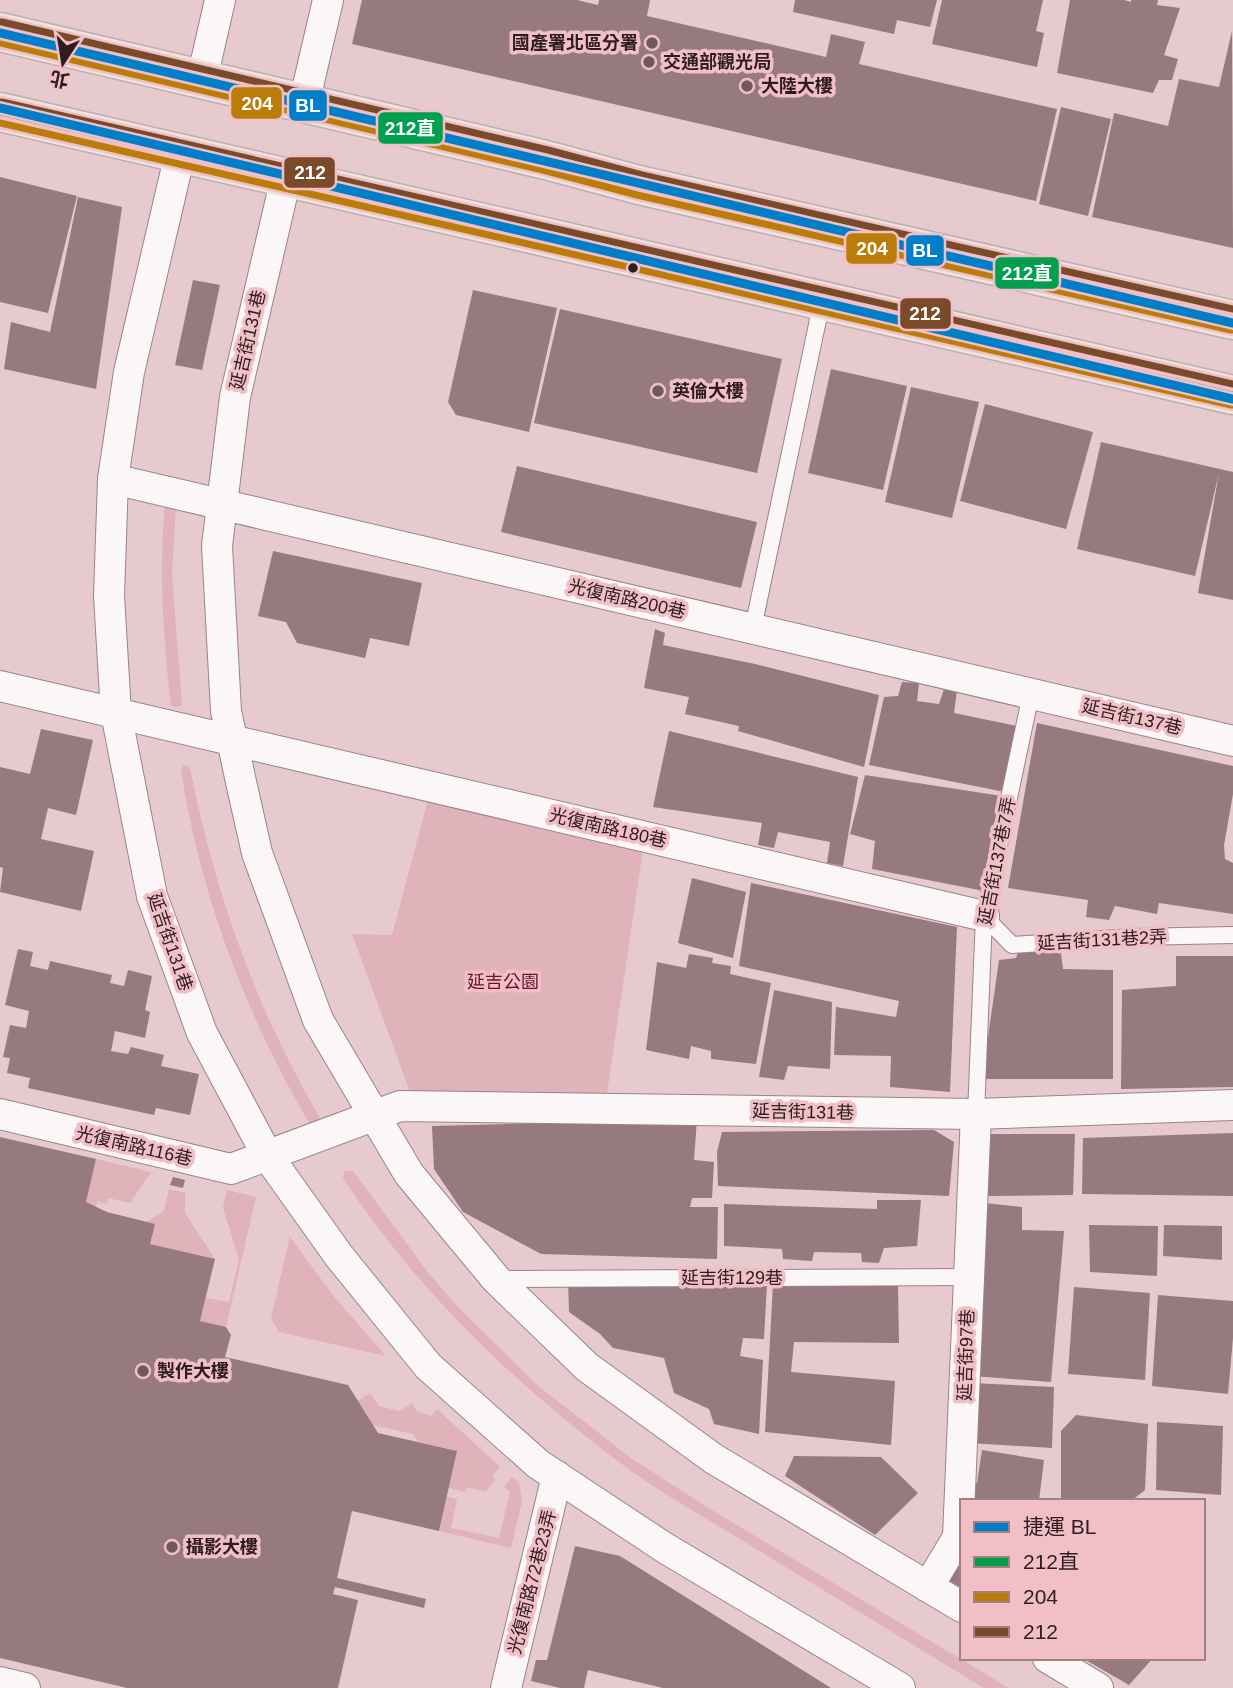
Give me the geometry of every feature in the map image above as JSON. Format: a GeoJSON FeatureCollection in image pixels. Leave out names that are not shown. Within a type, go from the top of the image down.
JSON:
{"type":"FeatureCollection","features":[{"type":"Feature","properties":{"kind":"main road"},"geometry":{"type":"LineString","coordinates":[[0,32],[547,160],[639,185],[1233,320]]}},
{"type":"Feature","properties":{"kind":"main road"},"geometry":{"type":"LineString","coordinates":[[0,112],[1233,396]]}},
{"type":"Feature","properties":{"kind":"street"},"geometry":{"type":"LineString","coordinates":[[202,79],[220,0]]}},
{"type":"Feature","properties":{"kind":"street"},"geometry":{"type":"LineString","coordinates":[[304,103],[328,0]]}},
{"type":"Feature","properties":{"kind":"street","name":"延吉街131巷"},"geometry":{"type":"LineString","coordinates":[[180,154],[129,372],[113,479],[109,596],[116,713],[152,896],[202,1033],[267,1155],[339,1256],[428,1366],[538,1464],[665,1548],[900,1688]]}},
{"type":"Feature","properties":{"kind":"street","name":"延吉街131巷"},"geometry":{"type":"LineString","coordinates":[[286,178],[235,397],[217,546],[226,710],[257,853],[318,1020],[409,1174],[496,1279],[587,1367],[714,1459],[960,1606]]}},
{"type":"Feature","properties":{"kind":"street"},"geometry":{"type":"LineString","coordinates":[[113,479],[222,504]]}},
{"type":"Feature","properties":{"kind":"street","name":"光復南路200巷"},"geometry":{"type":"LineString","coordinates":[[222,504],[1031,694]]}},
{"type":"Feature","properties":{"kind":"street"},"geometry":{"type":"LineString","coordinates":[[0,686],[233,740]]}},
{"type":"Feature","properties":{"kind":"street","name":"延吉街137巷"},"geometry":{"type":"LineString","coordinates":[[1031,694],[1233,741]]}},
{"type":"Feature","properties":{"kind":"street","name":"光復南路180巷"},"geometry":{"type":"LineString","coordinates":[[233,740],[984,916]]}},
{"type":"Feature","properties":{"kind":"street","name":"延吉街131巷"},"geometry":{"type":"LineString","coordinates":[[267,1155],[400,1106],[976,1114],[1233,1105]]}},
{"type":"Feature","properties":{"kind":"street","name":"光復南路116巷"},"geometry":{"type":"LineString","coordinates":[[0,1114],[230,1168],[267,1155]]}},
{"type":"Feature","properties":{"kind":"street","name":"延吉街97巷"},"geometry":{"type":"LineString","coordinates":[[929,1587],[958,1537],[976,1114]]}},
{"type":"Feature","properties":{"kind":"street","name":"光復南路72巷23弄"},"geometry":{"type":"LineString","coordinates":[[506,1688],[557,1476]]}},
{"type":"Feature","properties":{"kind":"street"},"geometry":{"type":"LineString","coordinates":[[1058,1672],[1098,1688]]}},
{"type":"Feature","properties":{"kind":"street"},"geometry":{"type":"LineString","coordinates":[[0,1682],[25,1688]]}},
{"type":"Feature","properties":{"kind":"lane"},"geometry":{"type":"LineString","coordinates":[[753,628],[822,301]]}},
{"type":"Feature","properties":{"kind":"lane","name":"延吉街137巷7弄"},"geometry":{"type":"LineString","coordinates":[[976,1114],[984,916],[1031,694]]}},
{"type":"Feature","properties":{"kind":"lane","name":"延吉街131巷2弄"},"geometry":{"type":"LineString","coordinates":[[984,916],[1012,945],[1133,937],[1233,935]]}},
{"type":"Feature","properties":{"kind":"lane","name":"延吉街129巷"},"geometry":{"type":"LineString","coordinates":[[496,1279],[969,1278]]}},
{"type":"Feature","properties":{"kind":"green space"},"geometry":{"type":"Polygon","coordinates":[[[165,504],[176,505],[172,574],[182,705],[177,707],[171,706],[164,630],[162,554],[165,504]]]}},
{"type":"Feature","properties":{"kind":"green space"},"geometry":{"type":"Polygon","coordinates":[[[184,765],[190,768],[212,860],[240,949],[276,1035],[320,1118],[317,1124],[310,1124],[287,1083],[246,997],[229,953],[200,862],[181,770],[184,765]]]}},
{"type":"Feature","properties":{"kind":"green space","name":"延吉公園"},"geometry":{"type":"Polygon","coordinates":[[[430,792],[644,843],[606,1100],[413,1100],[352,934],[392,935],[430,792]]]}},
{"type":"Feature","properties":{"kind":"green space"},"geometry":{"type":"Polygon","coordinates":[[[96,1159],[151,1172],[130,1203],[108,1198],[107,1204],[97,1201],[96,1207],[86,1202],[96,1159]]]}},
{"type":"Feature","properties":{"kind":"green space"},"geometry":{"type":"Polygon","coordinates":[[[345,1171],[353,1171],[427,1271],[455,1304],[537,1385],[631,1458],[702,1504],[1009,1688],[984,1688],[672,1498],[623,1465],[544,1402],[470,1334],[403,1259],[343,1178],[345,1171]]]}},
{"type":"Feature","properties":{"kind":"green space"},"geometry":{"type":"Polygon","coordinates":[[[169,1189],[185,1193],[185,1213],[215,1259],[150,1244],[146,1222],[164,1211],[169,1189]]]}},
{"type":"Feature","properties":{"kind":"green space"},"geometry":{"type":"Polygon","coordinates":[[[227,1190],[256,1197],[226,1327],[200,1321],[206,1298],[229,1302],[239,1259],[223,1208],[227,1190]]]}},
{"type":"Feature","properties":{"kind":"green space"},"geometry":{"type":"Polygon","coordinates":[[[290,1237],[335,1298],[386,1356],[279,1332],[271,1318],[290,1237]]]}},
{"type":"Feature","properties":{"kind":"green space"},"geometry":{"type":"Polygon","coordinates":[[[370,1393],[379,1406],[399,1411],[412,1403],[418,1412],[431,1416],[437,1409],[500,1467],[492,1476],[495,1480],[485,1492],[467,1487],[465,1492],[449,1488],[457,1451],[418,1442],[413,1434],[373,1425],[358,1401],[370,1393]]]}},
{"type":"Feature","properties":{"kind":"green space"},"geometry":{"type":"Polygon","coordinates":[[[512,1477],[519,1482],[522,1501],[511,1548],[439,1531],[447,1497],[457,1499],[451,1528],[499,1538],[510,1492],[504,1487],[512,1477]]]}},
{"type":"Feature","properties":{"kind":"building","name":"大陸大樓"},"geometry":{"type":"Polygon","coordinates":[[[362,0],[577,0],[598,5],[599,0],[650,0],[647,16],[826,57],[831,34],[865,42],[859,64],[1057,109],[1036,201],[352,44],[362,0]]]}},
{"type":"Feature","properties":{"kind":"building"},"geometry":{"type":"Polygon","coordinates":[[[795,0],[937,0],[930,27],[897,20],[894,34],[793,12],[795,0]]]}},
{"type":"Feature","properties":{"kind":"building"},"geometry":{"type":"Polygon","coordinates":[[[942,0],[1043,0],[1036,31],[1044,33],[1037,67],[932,44],[942,0]]]}},
{"type":"Feature","properties":{"kind":"building"},"geometry":{"type":"Polygon","coordinates":[[[1070,0],[1158,0],[1157,5],[1180,8],[1164,55],[1178,59],[1172,80],[1159,80],[1153,93],[1057,73],[1070,0]]]}},
{"type":"Feature","properties":{"kind":"building"},"geometry":{"type":"Polygon","coordinates":[[[1232,31],[1233,248],[1092,217],[1114,113],[1168,126],[1179,79],[1219,87],[1232,31]]]}},
{"type":"Feature","properties":{"kind":"building"},"geometry":{"type":"Polygon","coordinates":[[[1061,107],[1111,119],[1088,216],[1039,204],[1061,107]]]}},
{"type":"Feature","properties":{"kind":"building"},"geometry":{"type":"Polygon","coordinates":[[[0,177],[77,196],[48,313],[0,302],[0,177]]]}},
{"type":"Feature","properties":{"kind":"building"},"geometry":{"type":"Polygon","coordinates":[[[78,197],[122,207],[96,389],[4,369],[11,322],[50,332],[78,197]]]}},
{"type":"Feature","properties":{"kind":"building"},"geometry":{"type":"Polygon","coordinates":[[[193,280],[220,285],[202,370],[175,365],[193,280]]]}},
{"type":"Feature","properties":{"kind":"building"},"geometry":{"type":"Polygon","coordinates":[[[473,290],[557,308],[529,432],[456,415],[448,402],[473,290]]]}},
{"type":"Feature","properties":{"kind":"building","name":"英倫大樓"},"geometry":{"type":"Polygon","coordinates":[[[560,309],[782,359],[757,473],[534,423],[560,309]]]}},
{"type":"Feature","properties":{"kind":"building"},"geometry":{"type":"Polygon","coordinates":[[[831,369],[907,386],[883,490],[808,473],[831,369]]]}},
{"type":"Feature","properties":{"kind":"building"},"geometry":{"type":"Polygon","coordinates":[[[911,387],[979,402],[952,518],[885,502],[911,387]]]}},
{"type":"Feature","properties":{"kind":"building"},"geometry":{"type":"Polygon","coordinates":[[[985,404],[1093,432],[1066,529],[960,501],[985,404]]]}},
{"type":"Feature","properties":{"kind":"building"},"geometry":{"type":"Polygon","coordinates":[[[1101,442],[1233,472],[1233,600],[1198,593],[1219,473],[1195,576],[1077,549],[1101,442]]]}},
{"type":"Feature","properties":{"kind":"building"},"geometry":{"type":"Polygon","coordinates":[[[517,466],[757,522],[741,588],[501,532],[517,466]]]}},
{"type":"Feature","properties":{"kind":"building"},"geometry":{"type":"Polygon","coordinates":[[[273,551],[422,583],[409,646],[370,638],[365,658],[297,643],[286,622],[258,616],[273,551]]]}},
{"type":"Feature","properties":{"kind":"building"},"geometry":{"type":"Polygon","coordinates":[[[655,629],[665,633],[663,645],[755,664],[879,695],[864,767],[738,731],[739,726],[685,714],[689,697],[644,688],[655,629]]]}},
{"type":"Feature","properties":{"kind":"building"},"geometry":{"type":"Polygon","coordinates":[[[902,682],[919,683],[917,701],[939,704],[944,689],[957,690],[954,713],[1017,726],[1005,792],[869,765],[884,697],[898,696],[902,682]]]}},
{"type":"Feature","properties":{"kind":"building"},"geometry":{"type":"Polygon","coordinates":[[[1037,723],[1233,766],[1233,794],[1224,845],[1225,859],[1233,863],[1233,914],[1159,903],[1157,914],[1115,906],[1109,920],[1086,917],[1088,900],[1008,888],[1037,723]]]}},
{"type":"Feature","properties":{"kind":"building"},"geometry":{"type":"Polygon","coordinates":[[[41,729],[93,740],[76,815],[48,808],[41,839],[94,851],[81,911],[0,892],[3,868],[0,867],[0,767],[30,774],[41,729]]]}},
{"type":"Feature","properties":{"kind":"building"},"geometry":{"type":"Polygon","coordinates":[[[669,731],[858,777],[843,866],[827,863],[830,842],[778,832],[774,848],[758,845],[762,823],[653,807],[669,731]]]}},
{"type":"Feature","properties":{"kind":"building"},"geometry":{"type":"Polygon","coordinates":[[[865,775],[1002,796],[989,892],[872,869],[875,841],[850,834],[865,775]]]}},
{"type":"Feature","properties":{"kind":"building"},"geometry":{"type":"Polygon","coordinates":[[[692,878],[746,892],[733,958],[678,943],[692,878]]]}},
{"type":"Feature","properties":{"kind":"building"},"geometry":{"type":"Polygon","coordinates":[[[751,883],[957,927],[950,1092],[890,1087],[891,1056],[834,1055],[836,1007],[896,1017],[899,1001],[739,966],[751,883]]]}},
{"type":"Feature","properties":{"kind":"building"},"geometry":{"type":"Polygon","coordinates":[[[1060,946],[1063,969],[1113,970],[1113,1079],[982,1079],[999,960],[1016,958],[1019,949],[1060,946]]]}},
{"type":"Feature","properties":{"kind":"building"},"geometry":{"type":"Polygon","coordinates":[[[18,949],[33,952],[30,966],[48,970],[50,961],[112,975],[110,983],[124,986],[128,970],[152,976],[145,1010],[150,1012],[145,1038],[115,1031],[111,1051],[128,1054],[131,1047],[164,1055],[161,1066],[199,1074],[190,1115],[156,1108],[154,1115],[28,1088],[30,1078],[7,1073],[10,1058],[3,1057],[10,1025],[26,1028],[29,1011],[5,1005],[18,949]]]}},
{"type":"Feature","properties":{"kind":"building"},"geometry":{"type":"Polygon","coordinates":[[[689,954],[713,958],[712,963],[731,966],[730,974],[771,983],[756,1064],[711,1059],[711,1051],[691,1046],[689,1059],[646,1050],[657,962],[686,968],[689,954]]]}},
{"type":"Feature","properties":{"kind":"building"},"geometry":{"type":"Polygon","coordinates":[[[1176,956],[1233,956],[1233,1087],[1121,1089],[1122,990],[1176,986],[1176,956]]]}},
{"type":"Feature","properties":{"kind":"building"},"geometry":{"type":"Polygon","coordinates":[[[774,990],[832,1002],[830,1069],[788,1066],[784,1080],[759,1077],[774,990]]]}},
{"type":"Feature","properties":{"kind":"building"},"geometry":{"type":"Polygon","coordinates":[[[697,1119],[694,1160],[714,1162],[712,1198],[692,1198],[690,1207],[718,1207],[717,1259],[541,1254],[463,1212],[434,1169],[432,1126],[697,1119]]]}},
{"type":"Feature","properties":{"kind":"building"},"geometry":{"type":"Polygon","coordinates":[[[934,1130],[954,1142],[949,1196],[718,1186],[717,1152],[722,1132],[934,1130]]]}},
{"type":"Feature","properties":{"kind":"building"},"geometry":{"type":"Polygon","coordinates":[[[1233,1133],[1233,1196],[1082,1194],[1083,1138],[1233,1133]]]}},
{"type":"Feature","properties":{"kind":"building"},"geometry":{"type":"Polygon","coordinates":[[[985,1134],[1075,1134],[1073,1195],[988,1196],[985,1134]]]}},
{"type":"Feature","properties":{"kind":"building"},"geometry":{"type":"Polygon","coordinates":[[[0,1137],[96,1159],[86,1202],[107,1212],[155,1224],[150,1244],[215,1259],[200,1321],[226,1327],[231,1335],[225,1357],[348,1385],[378,1433],[457,1451],[439,1531],[352,1511],[337,1578],[426,1599],[424,1608],[335,1587],[333,1594],[358,1600],[338,1688],[127,1688],[0,1658],[0,1137]]]}},
{"type":"Feature","properties":{"kind":"building"},"geometry":{"type":"Polygon","coordinates":[[[173,1177],[185,1180],[183,1188],[170,1185],[173,1177]]]}},
{"type":"Feature","properties":{"kind":"building"},"geometry":{"type":"Polygon","coordinates":[[[877,1200],[921,1200],[917,1246],[884,1248],[879,1263],[862,1262],[861,1253],[814,1252],[812,1261],[783,1259],[782,1249],[724,1246],[724,1204],[877,1209],[877,1200]]]}},
{"type":"Feature","properties":{"kind":"building"},"geometry":{"type":"Polygon","coordinates":[[[975,1202],[1022,1207],[1022,1230],[1064,1231],[1051,1382],[960,1375],[975,1202]]]}},
{"type":"Feature","properties":{"kind":"building"},"geometry":{"type":"Polygon","coordinates":[[[1089,1225],[1158,1226],[1157,1276],[1090,1272],[1089,1225]]]}},
{"type":"Feature","properties":{"kind":"building"},"geometry":{"type":"Polygon","coordinates":[[[1164,1225],[1222,1226],[1222,1260],[1163,1256],[1164,1225]]]}},
{"type":"Feature","properties":{"kind":"building"},"geometry":{"type":"Polygon","coordinates":[[[568,1282],[767,1284],[764,1339],[743,1338],[740,1356],[763,1360],[759,1434],[714,1424],[709,1409],[674,1393],[664,1358],[613,1348],[600,1334],[569,1312],[568,1282]]]}},
{"type":"Feature","properties":{"kind":"building"},"geometry":{"type":"Polygon","coordinates":[[[773,1284],[898,1285],[899,1343],[794,1342],[791,1372],[895,1381],[891,1445],[765,1432],[773,1284]]]}},
{"type":"Feature","properties":{"kind":"building"},"geometry":{"type":"Polygon","coordinates":[[[1074,1287],[1150,1293],[1145,1380],[1068,1374],[1074,1287]]]}},
{"type":"Feature","properties":{"kind":"building"},"geometry":{"type":"Polygon","coordinates":[[[1158,1295],[1233,1301],[1228,1394],[1152,1386],[1158,1295]]]}},
{"type":"Feature","properties":{"kind":"building"},"geometry":{"type":"Polygon","coordinates":[[[972,1383],[1054,1387],[1052,1448],[969,1443],[972,1383]]]}},
{"type":"Feature","properties":{"kind":"building"},"geometry":{"type":"Polygon","coordinates":[[[1076,1415],[1148,1424],[1145,1490],[1134,1499],[1061,1499],[1061,1431],[1076,1415]]]}},
{"type":"Feature","properties":{"kind":"building"},"geometry":{"type":"Polygon","coordinates":[[[1157,1422],[1223,1426],[1221,1495],[1156,1490],[1157,1422]]]}},
{"type":"Feature","properties":{"kind":"building"},"geometry":{"type":"Polygon","coordinates":[[[982,1450],[1044,1460],[1039,1499],[960,1499],[960,1587],[947,1580],[955,1482],[977,1483],[982,1450]]]}},
{"type":"Feature","properties":{"kind":"building"},"geometry":{"type":"Polygon","coordinates":[[[794,1456],[881,1457],[918,1493],[875,1535],[785,1476],[794,1456]]]}},
{"type":"Feature","properties":{"kind":"building"},"geometry":{"type":"Polygon","coordinates":[[[575,1546],[620,1556],[831,1688],[663,1688],[588,1670],[584,1688],[560,1688],[531,1681],[536,1660],[547,1660],[575,1546]]]}},
{"type":"Feature","properties":{"kind":"building"},"geometry":{"type":"Polygon","coordinates":[[[1085,1660],[1151,1660],[1129,1685],[1085,1660]]]}},
{"type":"Feature","properties":{"kind":"metro line","name":"BL"},"geometry":{"type":"LineString","coordinates":[[0,33],[1233,323]]}},
{"type":"Feature","properties":{"kind":"metro line","name":"BL"},"geometry":{"type":"LineString","coordinates":[[0,108],[1233,399]]}},
{"type":"Feature","properties":{"kind":"transit line","name":"212"},"geometry":{"type":"LineString","coordinates":[[2,22],[548,150],[642,175],[1233,309]]}},
{"type":"Feature","properties":{"kind":"transit line","name":"212直"},"geometry":{"type":"LineString","coordinates":[[0,32],[546,160],[639,185],[1233,320]]}},
{"type":"Feature","properties":{"kind":"transit line","name":"204"},"geometry":{"type":"LineString","coordinates":[[0,43],[543,170],[637,195],[1231,330]]}},
{"type":"Feature","properties":{"kind":"transit line","name":"212"},"geometry":{"type":"LineString","coordinates":[[2,102],[1233,384]]}},
{"type":"Feature","properties":{"kind":"transit line","name":"212直"},"geometry":{"type":"LineString","coordinates":[[0,112],[1233,395]]}},
{"type":"Feature","properties":{"kind":"transit line","name":"204"},"geometry":{"type":"LineString","coordinates":[[0,123],[1231,405]]}},
{"type":"Feature","properties":{"kind":"place","name":"國產署北區分署"},"geometry":{"type":"Point","coordinates":[652,43]}},
{"type":"Feature","properties":{"kind":"place","name":"交通部觀光局"},"geometry":{"type":"Point","coordinates":[649,62]}},
{"type":"Feature","properties":{"kind":"place","name":"大陸大樓"},"geometry":{"type":"Point","coordinates":[747,86]}},
{"type":"Feature","properties":{"kind":"place","name":"英倫大樓"},"geometry":{"type":"Point","coordinates":[658,391]}},
{"type":"Feature","properties":{"kind":"place","name":"製作大樓"},"geometry":{"type":"Point","coordinates":[143,1371]}},
{"type":"Feature","properties":{"kind":"place","name":"攝影大樓"},"geometry":{"type":"Point","coordinates":[172,1547]}}]}
